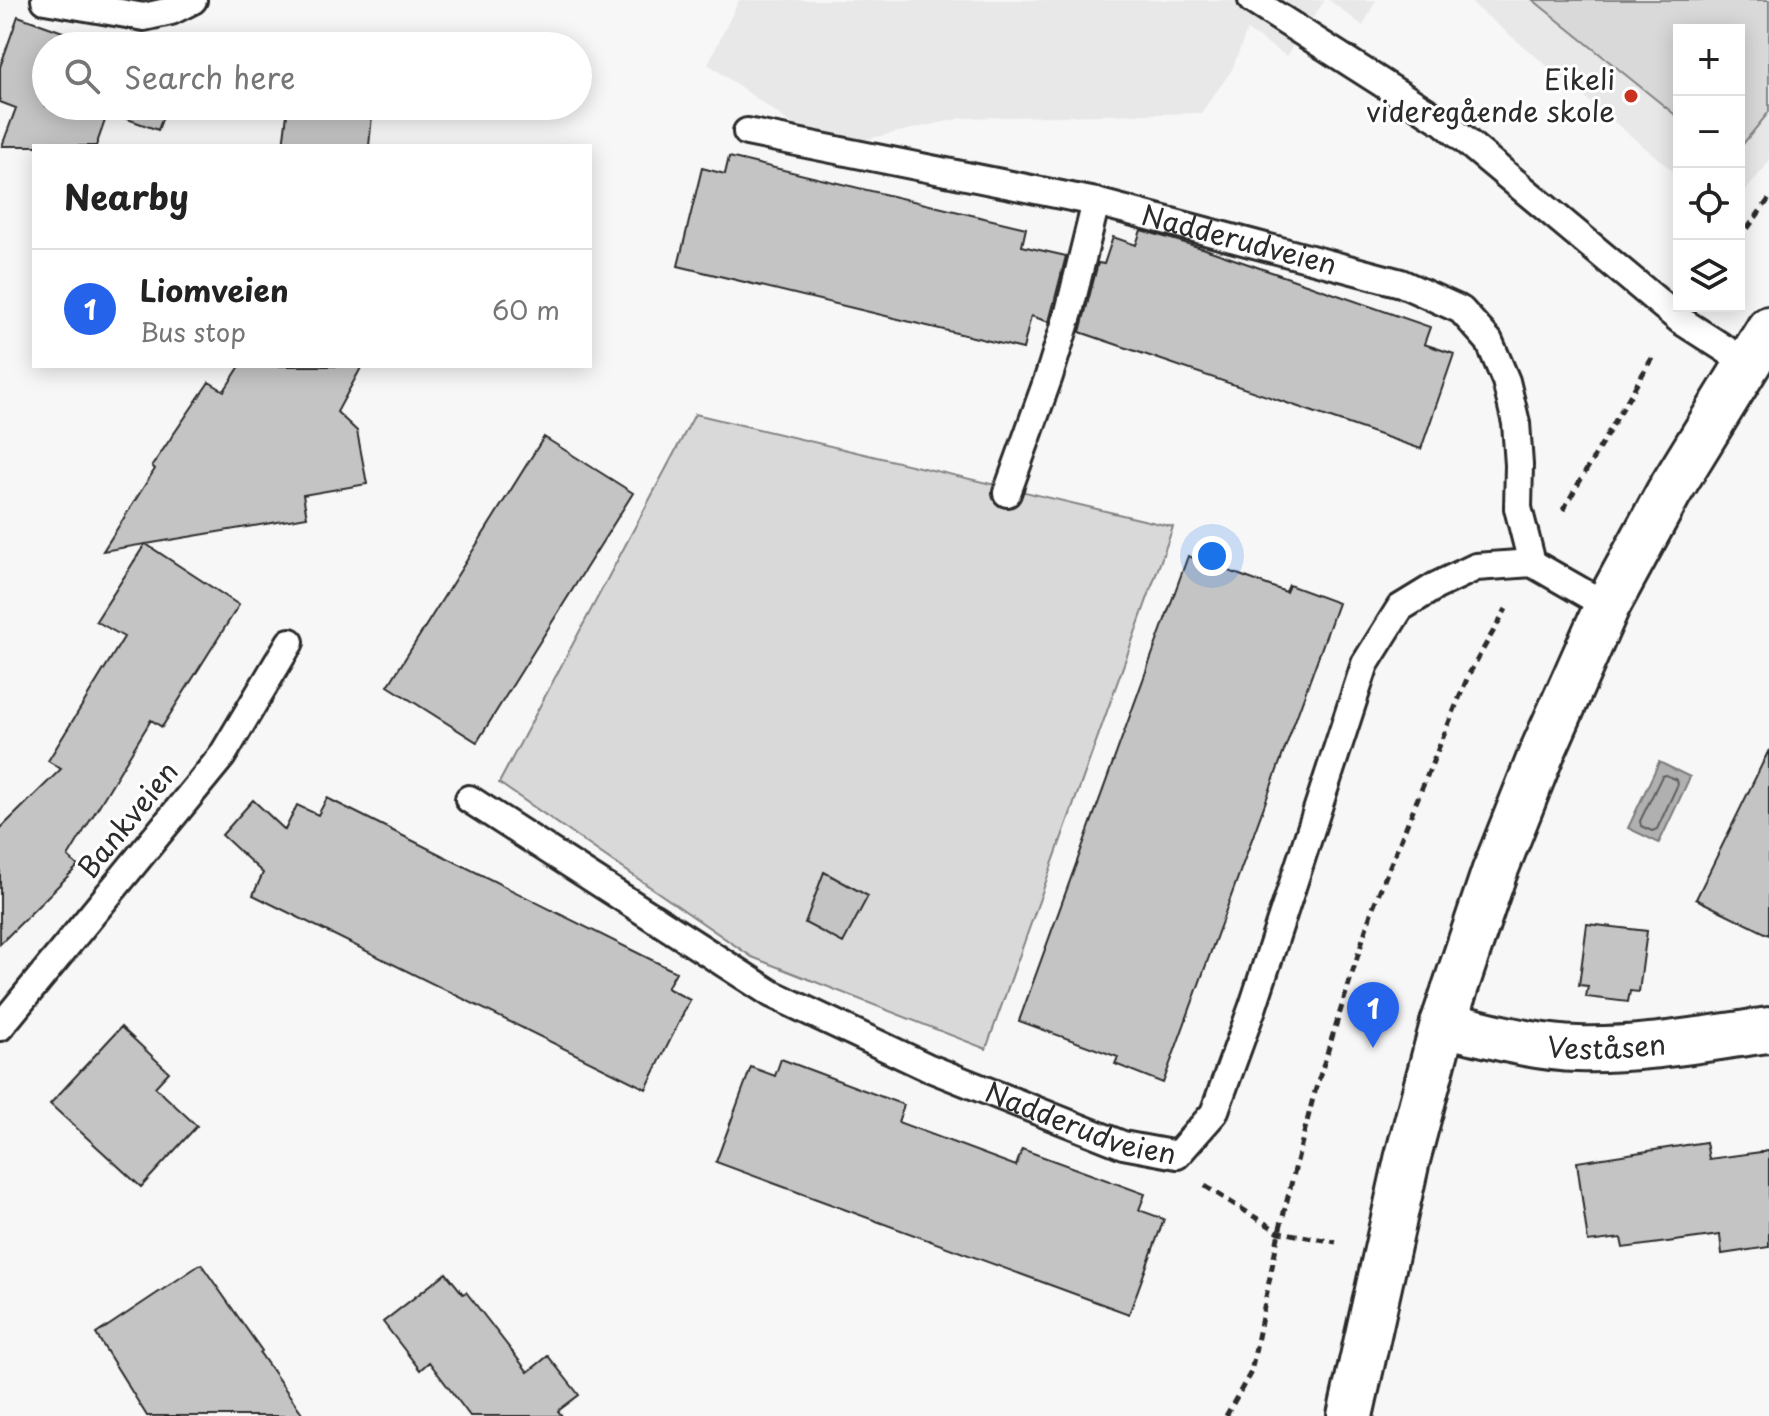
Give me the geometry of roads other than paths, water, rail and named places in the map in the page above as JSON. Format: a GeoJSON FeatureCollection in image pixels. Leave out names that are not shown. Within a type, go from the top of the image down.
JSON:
{"type":"FeatureCollection","features":[{"type":"Feature","properties":{"kind":"main road"},"geometry":{"type":"LineString","coordinates":[[1350,1416],[1407,1160],[1443,1024],[1494,873],[1541,755],[1607,606],[1669,492],[1758,346]]}},
{"type":"Feature","properties":{"kind":"main road","name":"Veståsen"},"geometry":{"type":"LineString","coordinates":[[1443,1024],[1519,1041],[1577,1049],[1660,1044],[1769,1030]]}},
{"type":"Feature","properties":{"kind":"lane"},"geometry":{"type":"LineString","coordinates":[[45,0],[144,17],[171,11],[193,0]]}},
{"type":"Feature","properties":{"kind":"lane"},"geometry":{"type":"LineString","coordinates":[[1252,0],[1443,122],[1680,320],[1758,346]]}},
{"type":"Feature","properties":{"kind":"lane","name":"Nadderudveien"},"geometry":{"type":"LineString","coordinates":[[469,799],[772,994],[941,1073],[1123,1145],[1177,1155],[1214,1113],[1253,1006],[1365,664],[1400,608],[1436,586],[1476,567],[1532,563],[1518,508],[1516,423],[1506,381],[1489,341],[1461,310],[1401,283],[1096,202],[747,132]]}},
{"type":"Feature","properties":{"kind":"lane"},"geometry":{"type":"LineString","coordinates":[[1007,493],[1069,312],[1096,202]]}},
{"type":"Feature","properties":{"kind":"lane"},"geometry":{"type":"LineString","coordinates":[[1532,563],[1607,606]]}},
{"type":"Feature","properties":{"kind":"lane","name":"Bankveien"},"geometry":{"type":"LineString","coordinates":[[0,1027],[222,756],[290,642]]}},
{"type":"Feature","properties":{"kind":"water"},"geometry":{"type":"Polygon","coordinates":[[[1659,762],[1690,777],[1659,843],[1628,828],[1659,762]]]}},
{"type":"Feature","properties":{"kind":"place","name":"Eikeli videregående skole"},"geometry":{"type":"Point","coordinates":[1631,96]}},
{"type":"Feature","properties":{"kind":"place","name":"Liomveien"},"geometry":{"type":"Point","coordinates":[1373,1048]}}]}
